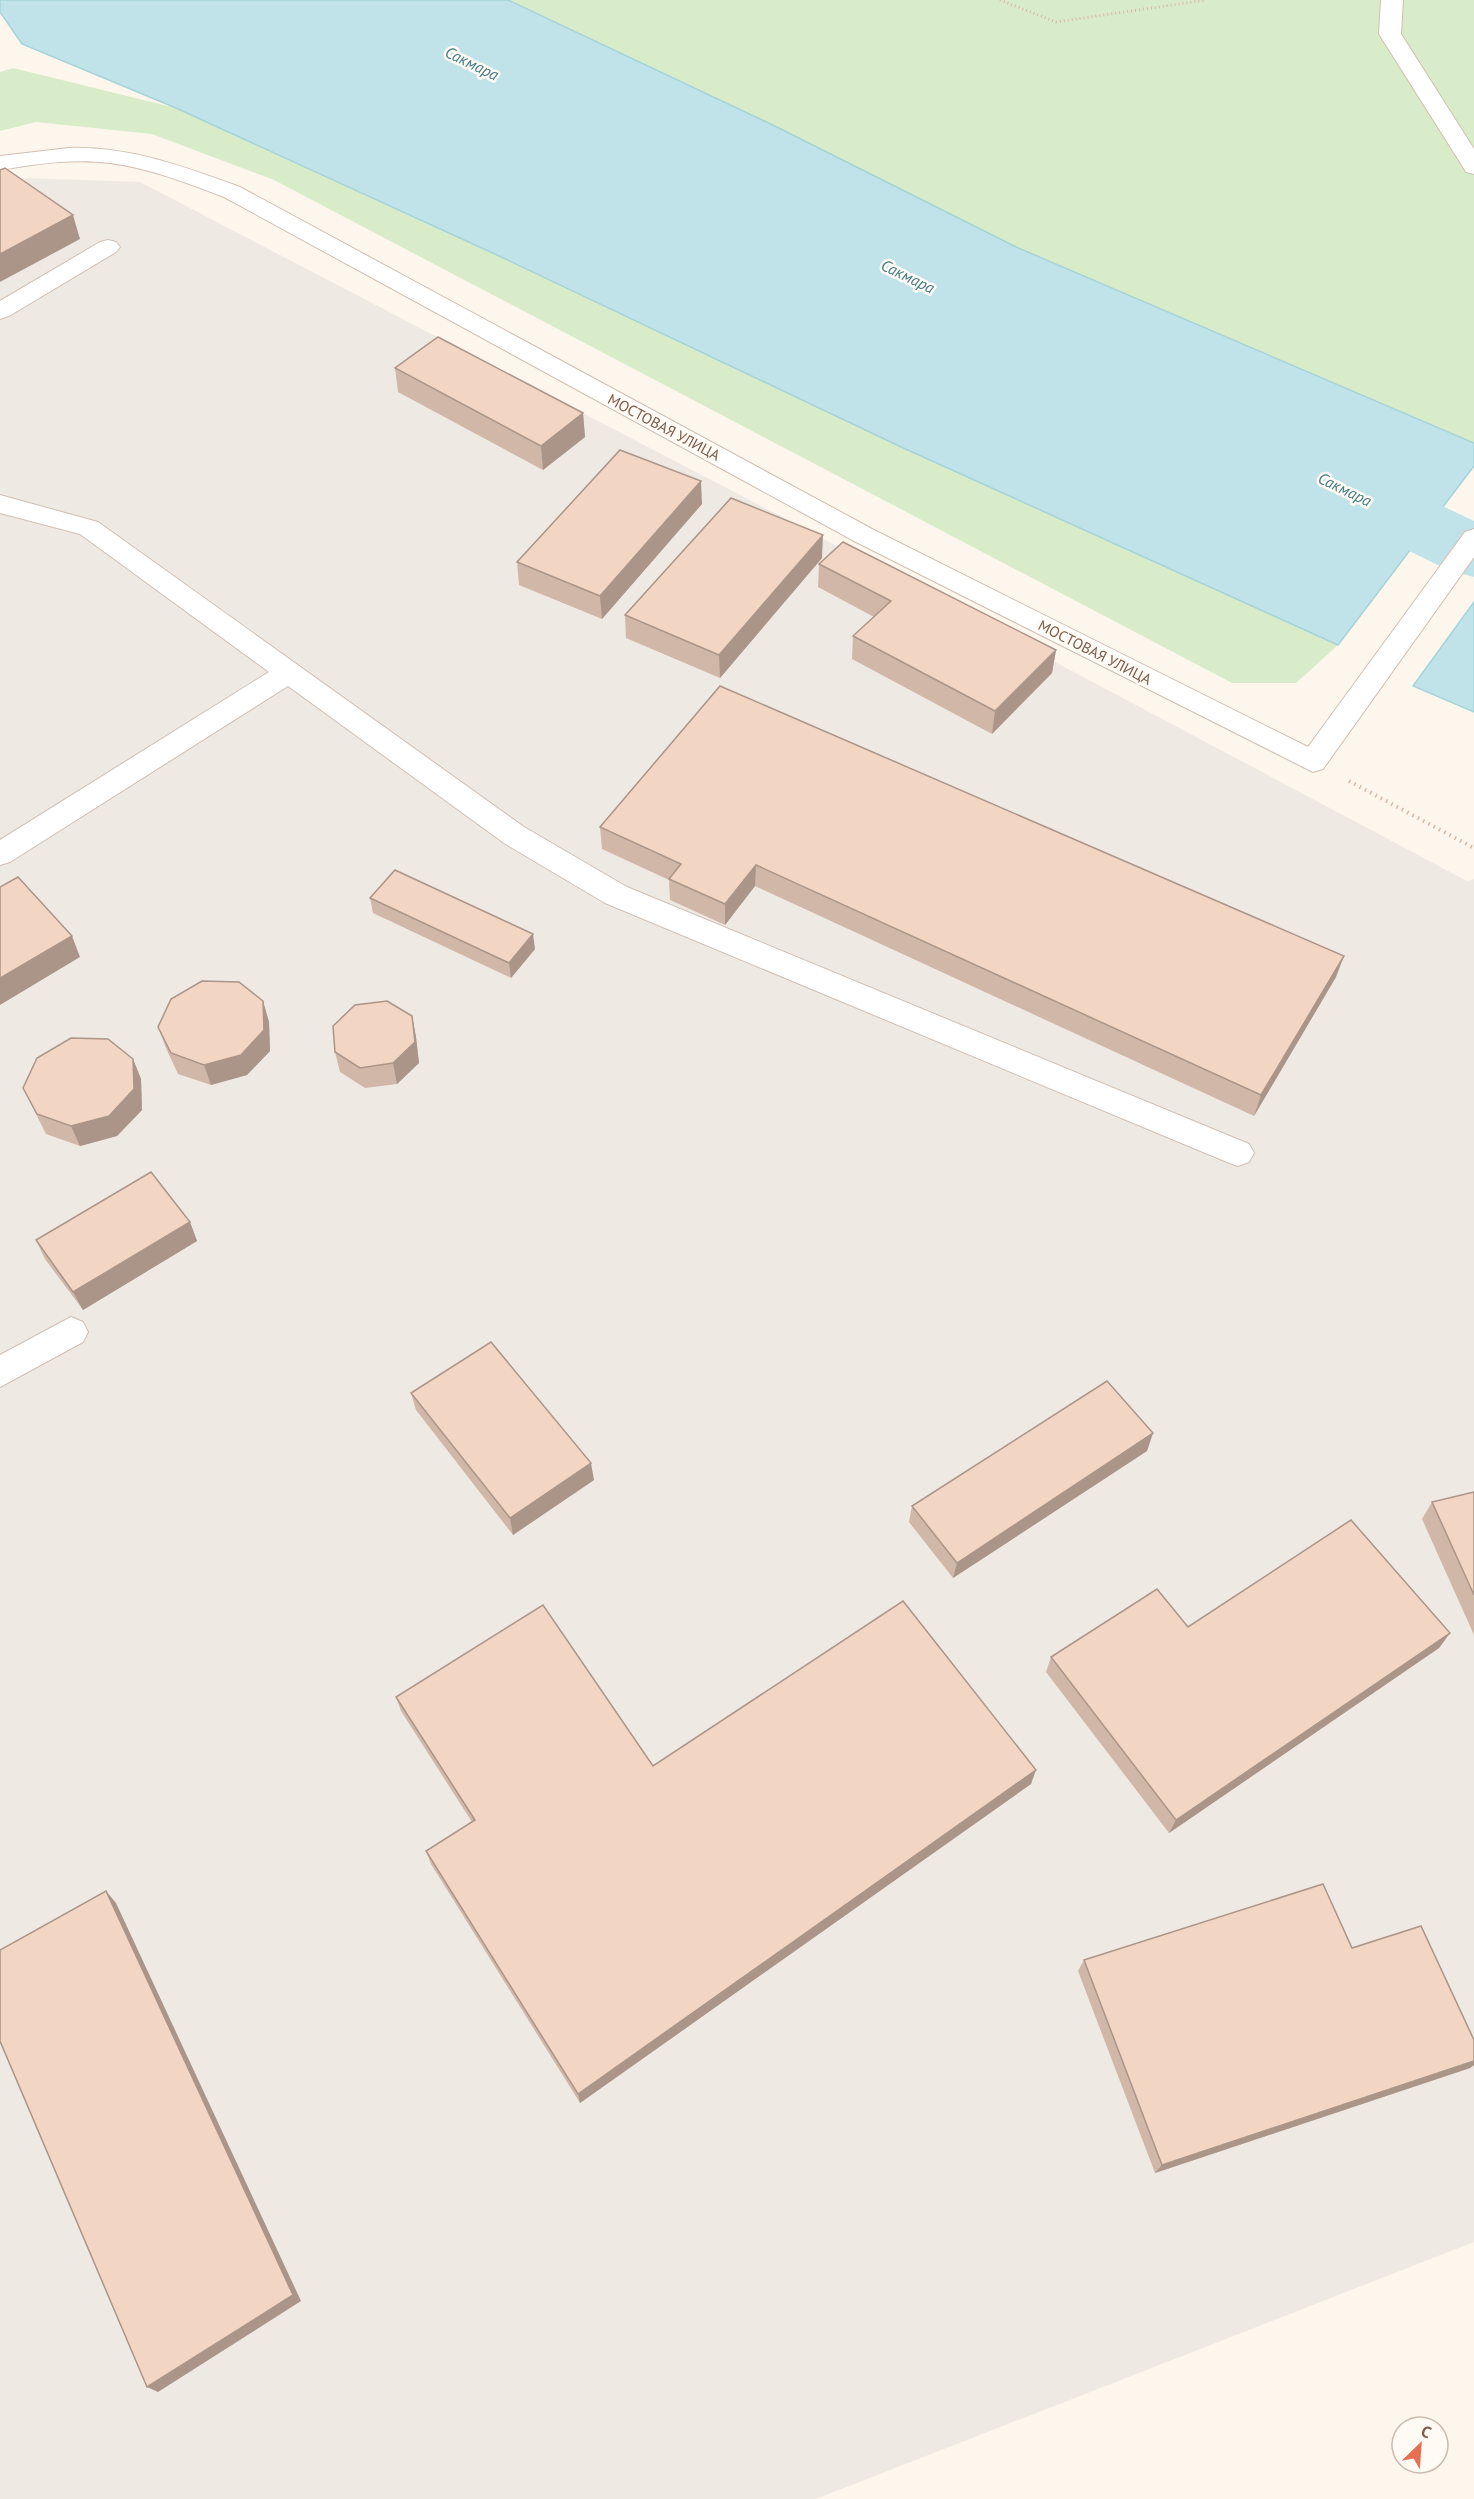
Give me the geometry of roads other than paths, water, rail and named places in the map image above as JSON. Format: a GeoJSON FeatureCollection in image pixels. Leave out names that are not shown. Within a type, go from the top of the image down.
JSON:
{"type":"FeatureCollection","features":[{"type":"Feature","properties":{"kind":"street"},"geometry":{"type":"LineString","coordinates":[[1392,0],[1390,34],[1474,167]]}},
{"type":"Feature","properties":{"kind":"street","name":"МОСТОВАЯ УЛИЦА"},"geometry":{"type":"LineString","coordinates":[[0,163],[55,154],[111,156],[180,174],[232,192],[865,536],[1313,762],[1474,537]]}},
{"type":"Feature","properties":{"kind":"street"},"geometry":{"type":"LineString","coordinates":[[0,311],[108,247]]}},
{"type":"Feature","properties":{"kind":"street"},"geometry":{"type":"LineString","coordinates":[[0,504],[89,528],[514,835],[616,895],[1238,1154]]}},
{"type":"Feature","properties":{"kind":"street"},"geometry":{"type":"LineString","coordinates":[[0,854],[289,672]]}},
{"type":"Feature","properties":{"kind":"street"},"geometry":{"type":"LineString","coordinates":[[0,1372],[71,1332]]}},
{"type":"Feature","properties":{"kind":"water"},"geometry":{"type":"Polygon","coordinates":[[[0,0],[508,0],[775,126],[1016,247],[1474,443],[1474,466],[1338,645],[899,446],[497,255],[176,108],[22,44],[0,12],[0,0]]]}},
{"type":"Feature","properties":{"kind":"water"},"geometry":{"type":"Polygon","coordinates":[[[1474,602],[1474,712],[1413,686],[1474,602]]]}},
{"type":"Feature","properties":{"kind":"waterway","name":"Сакмара"},"geometry":{"type":"LineString","coordinates":[[1311,473],[1474,552]]}}]}
